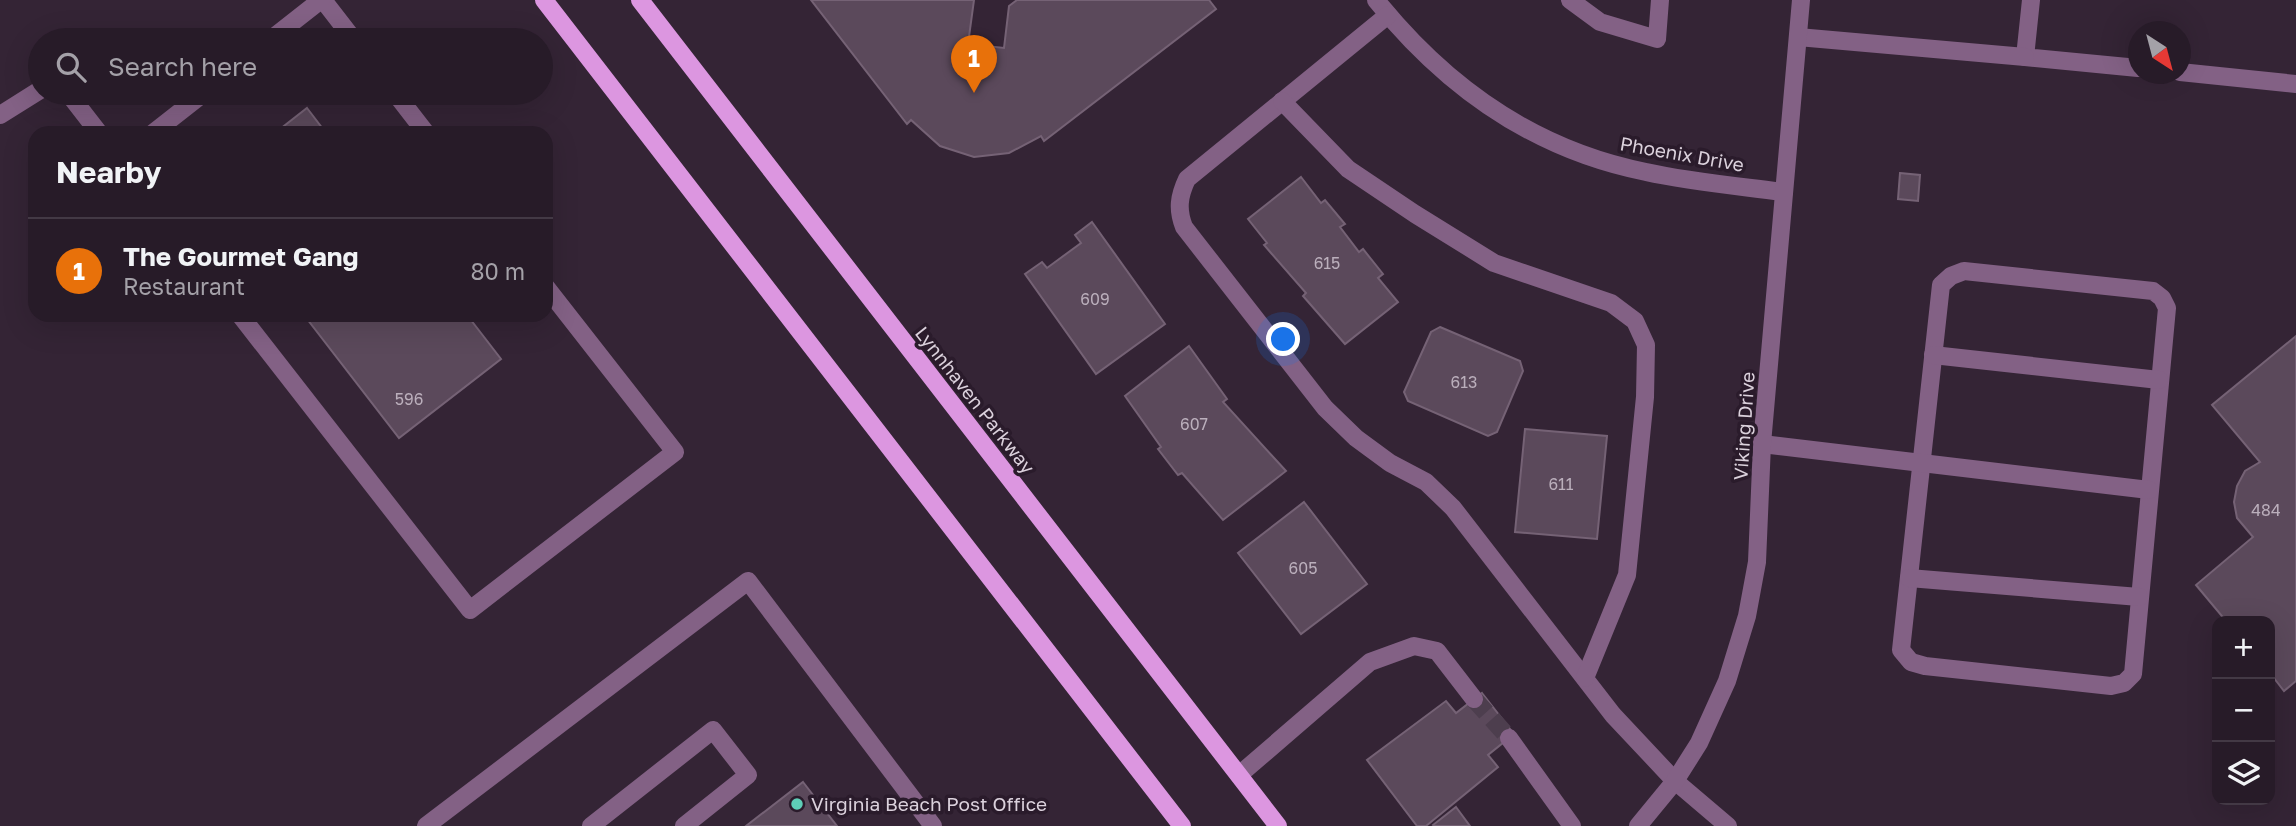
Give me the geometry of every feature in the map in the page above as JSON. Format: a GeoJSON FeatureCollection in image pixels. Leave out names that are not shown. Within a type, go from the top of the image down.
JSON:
{"type":"FeatureCollection","features":[{"type":"Feature","properties":{"kind":"main road"},"geometry":{"type":"LineString","coordinates":[[544,0],[1182,826]]}},
{"type":"Feature","properties":{"kind":"main road","name":"Lynnhaven Parkway"},"geometry":{"type":"LineString","coordinates":[[640,0],[1278,826]]}},
{"type":"Feature","properties":{"kind":"street"},"geometry":{"type":"LineString","coordinates":[[286,28],[322,0],[344,28]]}},
{"type":"Feature","properties":{"kind":"street","name":"Phoenix Drive"},"geometry":{"type":"LineString","coordinates":[[1376,0],[1427,58],[1455,82],[1528,130],[1585,156],[1646,172],[1784,192]]}},
{"type":"Feature","properties":{"kind":"street"},"geometry":{"type":"LineString","coordinates":[[1570,0],[1600,22],[1657,38],[1660,0]]}},
{"type":"Feature","properties":{"kind":"street","name":"Viking Drive"},"geometry":{"type":"LineString","coordinates":[[1638,826],[1675,781],[1699,743],[1722,694],[1747,616],[1757,562],[1762,444],[1801,0]]}},
{"type":"Feature","properties":{"kind":"street"},"geometry":{"type":"LineString","coordinates":[[2025,57],[2031,0]]}},
{"type":"Feature","properties":{"kind":"street"},"geometry":{"type":"LineString","coordinates":[[1388,15],[1187,179],[1179,197],[1184,228],[1325,408],[1356,438],[1390,463],[1426,482],[1453,508],[1613,715],[1675,781],[1728,826]]}},
{"type":"Feature","properties":{"kind":"street"},"geometry":{"type":"LineString","coordinates":[[1798,37],[2128,67]]}},
{"type":"Feature","properties":{"kind":"street"},"geometry":{"type":"LineString","coordinates":[[2191,73],[2296,84]]}},
{"type":"Feature","properties":{"kind":"street"},"geometry":{"type":"LineString","coordinates":[[0,115],[28,98]]}},
{"type":"Feature","properties":{"kind":"street"},"geometry":{"type":"LineString","coordinates":[[1282,101],[1348,169],[1415,215],[1494,263],[1611,303],[1635,321],[1647,345],[1645,397],[1627,575],[1585,678]]}},
{"type":"Feature","properties":{"kind":"street"},"geometry":{"type":"LineString","coordinates":[[77,105],[94,126]]}},
{"type":"Feature","properties":{"kind":"street"},"geometry":{"type":"LineString","coordinates":[[162,126],[189,105]]}},
{"type":"Feature","properties":{"kind":"street"},"geometry":{"type":"LineString","coordinates":[[404,105],[421,126]]}},
{"type":"Feature","properties":{"kind":"street"},"geometry":{"type":"LineString","coordinates":[[1964,271],[2153,291],[2162,298],[2166,307],[2133,674],[2124,683],[2111,686],[1924,666],[1911,662],[1901,650],[1933,355],[1941,285],[1951,276],[1964,271]]}},
{"type":"Feature","properties":{"kind":"street"},"geometry":{"type":"LineString","coordinates":[[245,322],[470,610],[675,452],[553,296]]}},
{"type":"Feature","properties":{"kind":"street"},"geometry":{"type":"LineString","coordinates":[[1933,355],[2159,380]]}},
{"type":"Feature","properties":{"kind":"street"},"geometry":{"type":"LineString","coordinates":[[1762,444],[2149,490]]}},
{"type":"Feature","properties":{"kind":"street"},"geometry":{"type":"LineString","coordinates":[[1909,578],[2139,597]]}},
{"type":"Feature","properties":{"kind":"street"},"geometry":{"type":"LineString","coordinates":[[426,826],[748,581],[933,826]]}},
{"type":"Feature","properties":{"kind":"street"},"geometry":{"type":"LineString","coordinates":[[1239,775],[1370,662],[1415,646],[1437,651],[1474,699]]}},
{"type":"Feature","properties":{"kind":"street"},"geometry":{"type":"LineString","coordinates":[[591,826],[713,730],[748,775],[684,826]]}},
{"type":"Feature","properties":{"kind":"street"},"geometry":{"type":"LineString","coordinates":[[1509,738],[1572,826]]}},
{"type":"Feature","properties":{"kind":"building"},"geometry":{"type":"Polygon","coordinates":[[[811,0],[974,0],[968,44],[1004,48],[1009,6],[1017,0],[1209,0],[1216,9],[1044,141],[1041,136],[1009,153],[974,157],[940,146],[911,120],[907,124],[811,0]]]}},
{"type":"Feature","properties":{"kind":"building"},"geometry":{"type":"Polygon","coordinates":[[[307,108],[321,126],[284,126],[307,108]]]}},
{"type":"Feature","properties":{"kind":"building"},"geometry":{"type":"Polygon","coordinates":[[[1900,173],[1920,175],[1918,201],[1898,199],[1900,173]]]}},
{"type":"Feature","properties":{"kind":"building"},"geometry":{"type":"Polygon","coordinates":[[[1301,177],[1321,203],[1325,200],[1345,224],[1340,227],[1359,252],[1363,249],[1383,274],[1378,278],[1398,302],[1345,344],[1303,296],[1306,293],[1264,245],[1267,243],[1248,219],[1301,177]]]}},
{"type":"Feature","properties":{"kind":"building"},"geometry":{"type":"Polygon","coordinates":[[[1092,222],[1165,324],[1096,374],[1025,274],[1042,262],[1047,268],[1081,243],[1075,235],[1092,222]]]}},
{"type":"Feature","properties":{"kind":"building"},"geometry":{"type":"Polygon","coordinates":[[[309,322],[472,322],[501,359],[399,438],[309,322]]]}},
{"type":"Feature","properties":{"kind":"building"},"geometry":{"type":"Polygon","coordinates":[[[1440,327],[1520,361],[1523,371],[1497,432],[1488,436],[1408,401],[1404,392],[1431,332],[1440,327]]]}},
{"type":"Feature","properties":{"kind":"building"},"geometry":{"type":"Polygon","coordinates":[[[2296,336],[2296,681],[2284,691],[2275,679],[2275,616],[2222,616],[2196,585],[2253,537],[2237,518],[2234,502],[2237,486],[2245,471],[2260,462],[2212,405],[2296,336]]]}},
{"type":"Feature","properties":{"kind":"building"},"geometry":{"type":"Polygon","coordinates":[[[1189,346],[1227,399],[1223,402],[1286,471],[1223,520],[1182,473],[1178,475],[1158,449],[1161,447],[1125,396],[1189,346]]]}},
{"type":"Feature","properties":{"kind":"building"},"geometry":{"type":"Polygon","coordinates":[[[1525,429],[1607,436],[1597,539],[1515,532],[1525,429]]]}},
{"type":"Feature","properties":{"kind":"building"},"geometry":{"type":"Polygon","coordinates":[[[1304,502],[1367,584],[1301,634],[1238,553],[1304,502]]]}},
{"type":"Feature","properties":{"kind":"building"},"geometry":{"type":"Polygon","coordinates":[[[1482,693],[1514,734],[1488,755],[1498,767],[1426,826],[1417,826],[1367,760],[1446,701],[1456,713],[1482,693]]]}},
{"type":"Feature","properties":{"kind":"building","name":"Virginia Beach Post Office"},"geometry":{"type":"Polygon","coordinates":[[[803,782],[837,826],[746,826],[803,782]]]}},
{"type":"Feature","properties":{"kind":"building"},"geometry":{"type":"Polygon","coordinates":[[[1456,807],[1470,826],[1433,825],[1456,807]]]}},
{"type":"Feature","properties":{"kind":"tunnel"},"geometry":{"type":"LineString","coordinates":[[1474,699],[1509,738]]}},
{"type":"Feature","properties":{"kind":"place","name":"The Gourmet Gang"},"geometry":{"type":"Point","coordinates":[974,93]}},
{"type":"Feature","properties":{"kind":"place","name":"Virginia Beach Post Office"},"geometry":{"type":"Point","coordinates":[797,804]}}]}
